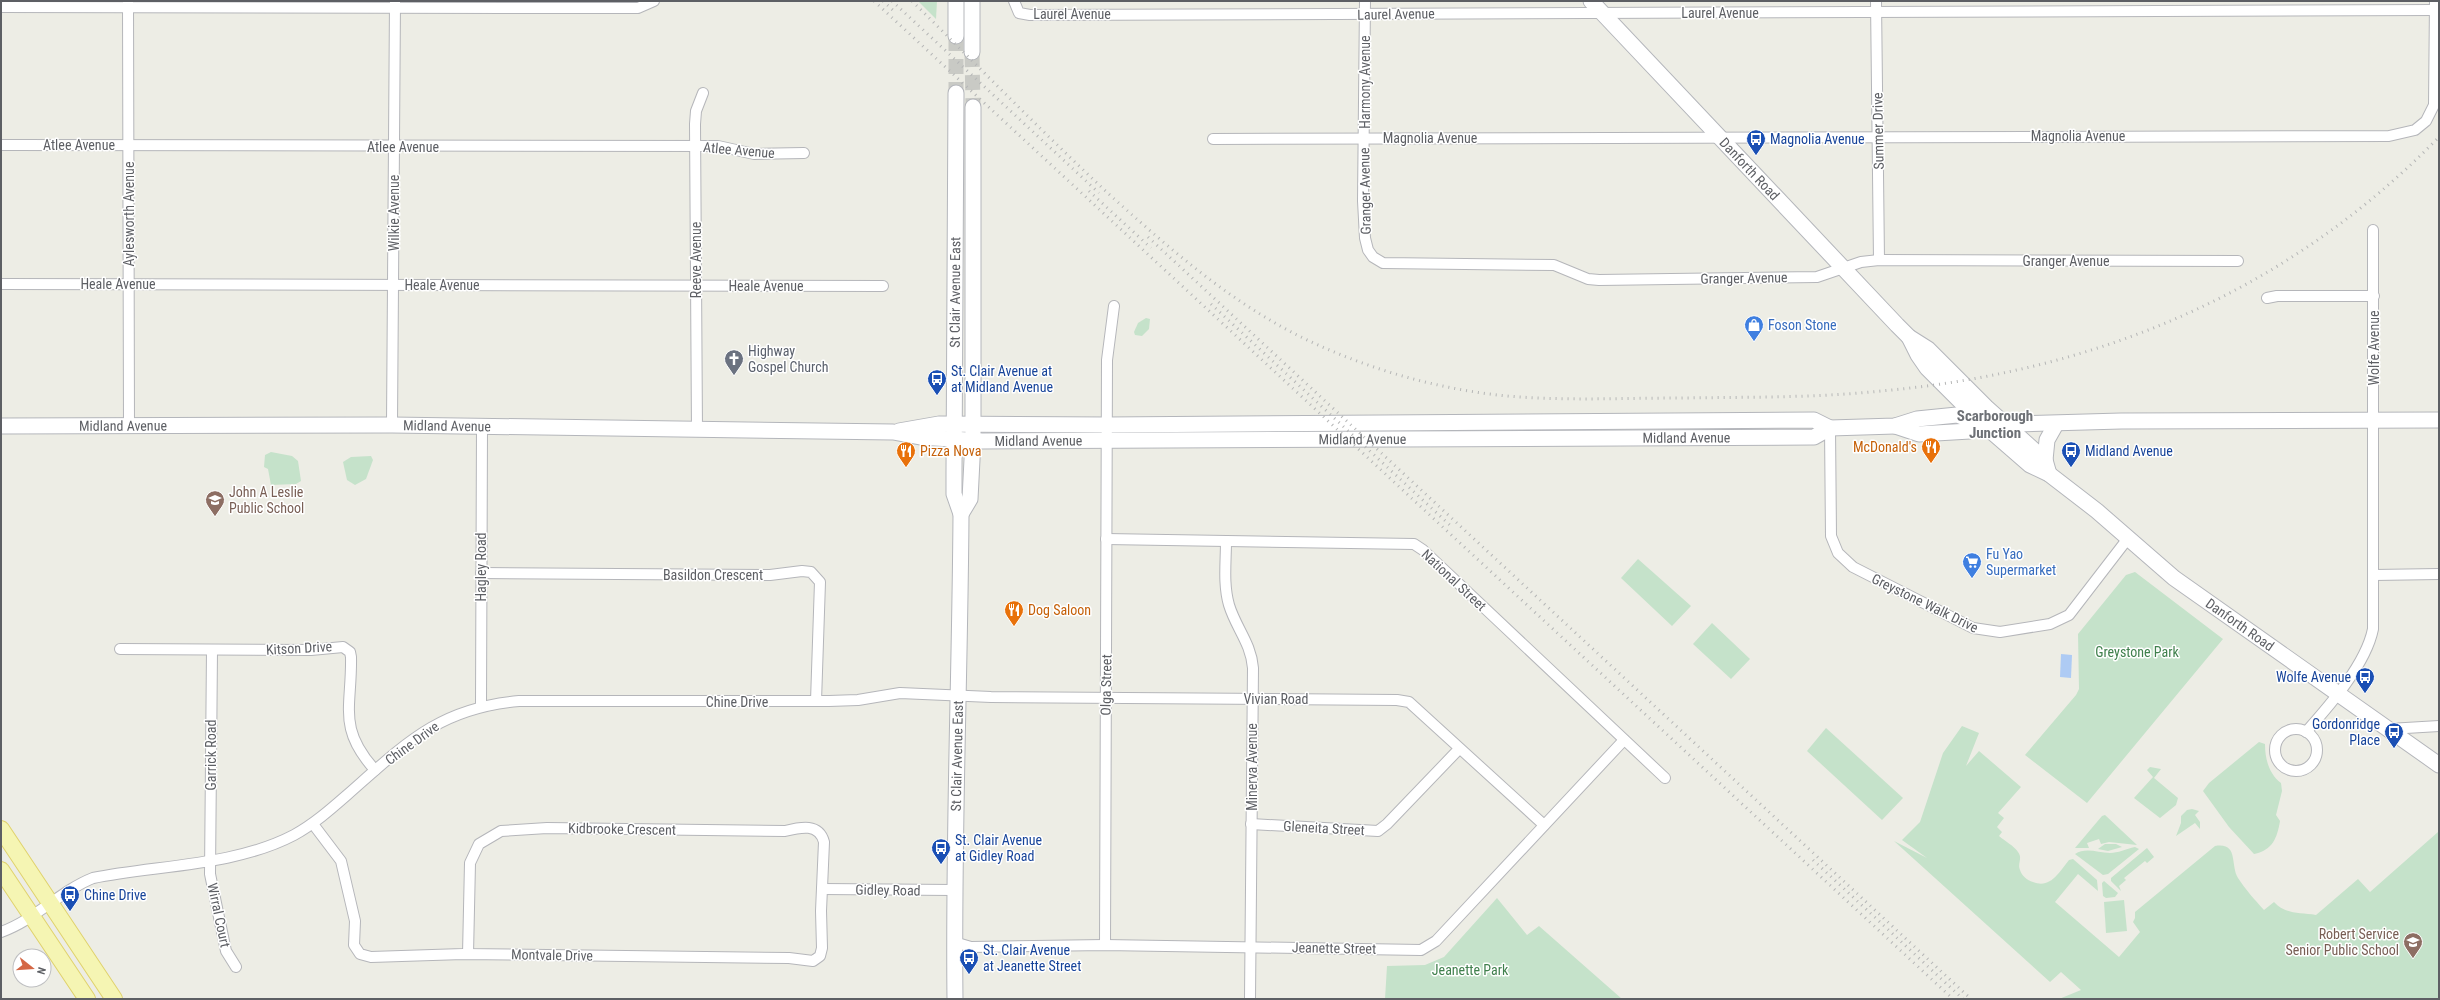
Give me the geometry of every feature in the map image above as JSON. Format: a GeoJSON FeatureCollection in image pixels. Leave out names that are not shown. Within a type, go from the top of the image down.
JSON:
{"type":"FeatureCollection","features":[{"type":"Feature","properties":{"kind":"main road"},"geometry":{"type":"LineString","coordinates":[[956,1],[956,36]]}},
{"type":"Feature","properties":{"kind":"main road"},"geometry":{"type":"LineString","coordinates":[[972,1],[972,52]]}},
{"type":"Feature","properties":{"kind":"main road","name":"Danforth Road"},"geometry":{"type":"LineString","coordinates":[[1591,1],[1909,337],[1928,348],[2006,424],[2047,467],[2129,537],[2174,578],[2439,765]]}},
{"type":"Feature","properties":{"kind":"main road","name":"St Clair Avenue East"},"geometry":{"type":"LineString","coordinates":[[955,999],[954,890],[960,696],[962,514],[954,494],[956,93]]}},
{"type":"Feature","properties":{"kind":"main road","name":"St Clair Avenue East"},"geometry":{"type":"LineString","coordinates":[[962,514],[970,499],[974,440],[972,107]]}},
{"type":"Feature","properties":{"kind":"main road","name":"Danforth Road"},"geometry":{"type":"LineString","coordinates":[[1909,337],[1918,355],[1927,368],[1984,425],[2030,465],[2047,467]]}},
{"type":"Feature","properties":{"kind":"main road","name":"Midland Avenue"},"geometry":{"type":"LineString","coordinates":[[955,432],[974,440],[1107,441],[1814,437],[1830,428],[1895,426],[1917,419],[1957,415],[1984,425],[2439,420]]}},
{"type":"Feature","properties":{"kind":"main road","name":"Midland Avenue"},"geometry":{"type":"LineString","coordinates":[[1,426],[392,425],[893,432],[920,437],[955,432],[974,425],[1814,420],[1830,428]]}},
{"type":"Feature","properties":{"kind":"main road"},"geometry":{"type":"LineString","coordinates":[[2047,467],[2047,440],[2056,424]]}},
{"type":"Feature","properties":{"kind":"main road"},"geometry":{"type":"LineString","coordinates":[[1,829],[114,999]]}},
{"type":"Feature","properties":{"kind":"main road"},"geometry":{"type":"LineString","coordinates":[[1,870],[87,999]]}},
{"type":"Feature","properties":{"kind":"street"},"geometry":{"type":"LineString","coordinates":[[1,6],[128,4],[395,4],[638,8],[654,1]]}},
{"type":"Feature","properties":{"kind":"street","name":"Laurel Avenue"},"geometry":{"type":"LineString","coordinates":[[1014,1],[1019,13],[1030,15],[1876,12],[2435,5]]}},
{"type":"Feature","properties":{"kind":"street","name":"Harmony Avenue"},"geometry":{"type":"LineString","coordinates":[[1365,1],[1365,139]]}},
{"type":"Feature","properties":{"kind":"street","name":"Summer Drive"},"geometry":{"type":"LineString","coordinates":[[1876,1],[1879,260]]}},
{"type":"Feature","properties":{"kind":"street","name":"Aylesworth Avenue"},"geometry":{"type":"LineString","coordinates":[[128,4],[130,145],[129,426]]}},
{"type":"Feature","properties":{"kind":"street","name":"Wilkie Avenue"},"geometry":{"type":"LineString","coordinates":[[392,425],[395,4]]}},
{"type":"Feature","properties":{"kind":"street","name":"Magnolia Avenue"},"geometry":{"type":"LineString","coordinates":[[1213,139],[2389,136],[2415,130],[2431,114],[2436,95],[2435,5]]}},
{"type":"Feature","properties":{"kind":"street","name":"Reeve Avenue"},"geometry":{"type":"LineString","coordinates":[[697,430],[696,111],[703,92]]}},
{"type":"Feature","properties":{"kind":"street","name":"Granger Avenue"},"geometry":{"type":"LineString","coordinates":[[1365,139],[1363,201],[1365,238],[1368,250],[1373,257],[1383,262],[1548,265],[1588,279],[1600,280],[1818,277],[1861,262],[1879,260],[2238,261]]}},
{"type":"Feature","properties":{"kind":"street","name":"Atlee Avenue"},"geometry":{"type":"LineString","coordinates":[[1,145],[395,147],[696,146],[728,147],[754,154],[804,153]]}},
{"type":"Feature","properties":{"kind":"street","name":"Wolfe Avenue"},"geometry":{"type":"LineString","coordinates":[[2338,695],[2370,644],[2373,629],[2373,230]]}},
{"type":"Feature","properties":{"kind":"street","name":"Heale Avenue"},"geometry":{"type":"LineString","coordinates":[[1,284],[883,286]]}},
{"type":"Feature","properties":{"kind":"street"},"geometry":{"type":"LineString","coordinates":[[2267,298],[2277,296],[2374,296]]}},
{"type":"Feature","properties":{"kind":"street","name":"Olga Street"},"geometry":{"type":"LineString","coordinates":[[1105,945],[1107,360],[1114,306]]}},
{"type":"Feature","properties":{"kind":"street","name":"Hagley Road"},"geometry":{"type":"LineString","coordinates":[[481,706],[482,427]]}},
{"type":"Feature","properties":{"kind":"street","name":"Greystone Walk Drive"},"geometry":{"type":"LineString","coordinates":[[1830,428],[1831,534],[1840,556],[1852,567],[1976,629],[2000,632],[2048,625],[2065,618],[2077,607],[2129,537]]}},
{"type":"Feature","properties":{"kind":"street","name":"National Street"},"geometry":{"type":"LineString","coordinates":[[1106,539],[1414,544],[1423,550],[1665,778]]}},
{"type":"Feature","properties":{"kind":"street","name":"Minerva Avenue"},"geometry":{"type":"LineString","coordinates":[[1226,541],[1225,585],[1229,606],[1250,649],[1252,699],[1250,999]]}},
{"type":"Feature","properties":{"kind":"street","name":"Basildon Crescent"},"geometry":{"type":"LineString","coordinates":[[481,573],[770,575],[802,571],[811,572],[820,582],[816,701]]}},
{"type":"Feature","properties":{"kind":"street"},"geometry":{"type":"LineString","coordinates":[[2374,575],[2439,574]]}},
{"type":"Feature","properties":{"kind":"street","name":"Kitson Drive"},"geometry":{"type":"LineString","coordinates":[[120,649],[311,650],[338,646],[345,648],[351,657],[348,693],[351,732],[357,748],[375,770]]}},
{"type":"Feature","properties":{"kind":"street","name":"Garrick Road"},"geometry":{"type":"LineString","coordinates":[[211,859],[212,650]]}},
{"type":"Feature","properties":{"kind":"street","name":"Chine Drive"},"geometry":{"type":"LineString","coordinates":[[1,932],[31,916],[77,885],[93,878],[211,859],[266,847],[312,824],[427,728],[461,712],[481,706],[494,703],[543,700],[849,701],[900,693],[960,696]]}},
{"type":"Feature","properties":{"kind":"street"},"geometry":{"type":"LineString","coordinates":[[2306,732],[2338,695]]}},
{"type":"Feature","properties":{"kind":"street","name":"Vivian Road"},"geometry":{"type":"LineString","coordinates":[[960,696],[1409,702],[1544,825]]}},
{"type":"Feature","properties":{"kind":"street"},"geometry":{"type":"LineString","coordinates":[[2389,729],[2439,726]]}},
{"type":"Feature","properties":{"kind":"street"},"geometry":{"type":"LineString","coordinates":[[2293,730],[2306,732],[2315,742],[2317,748],[2314,762],[2309,767],[2297,771],[2284,767],[2276,756],[2277,742],[2281,736],[2293,730]]}},
{"type":"Feature","properties":{"kind":"street","name":"Jeanette Street"},"geometry":{"type":"LineString","coordinates":[[954,942],[971,947],[1105,945],[1250,946],[1418,950],[1426,948],[1436,941],[1624,740]]}},
{"type":"Feature","properties":{"kind":"street","name":"Gleneita Street"},"geometry":{"type":"LineString","coordinates":[[1251,824],[1378,831],[1387,824],[1459,749]]}},
{"type":"Feature","properties":{"kind":"street","name":"Montvale Drive"},"geometry":{"type":"LineString","coordinates":[[312,824],[341,862],[355,921],[353,939],[357,951],[371,957],[468,954],[789,958],[814,961],[820,956],[822,948],[822,889]]}},
{"type":"Feature","properties":{"kind":"street","name":"Kidbrooke Crescent"},"geometry":{"type":"LineString","coordinates":[[468,954],[468,880],[474,852],[479,844],[490,836],[512,829],[785,831],[798,827],[816,829],[822,834],[824,842],[822,889]]}},
{"type":"Feature","properties":{"kind":"street","name":"Wirral Court"},"geometry":{"type":"LineString","coordinates":[[211,859],[210,874],[226,950],[236,967]]}},
{"type":"Feature","properties":{"kind":"street","name":"Gidley Road"},"geometry":{"type":"LineString","coordinates":[[822,889],[954,890]]}},
{"type":"Feature","properties":{"kind":"green space"},"geometry":{"type":"Polygon","coordinates":[[[918,1],[937,1],[936,19],[918,1]]]}},
{"type":"Feature","properties":{"kind":"green space"},"geometry":{"type":"Polygon","coordinates":[[[1146,318],[1150,319],[1149,329],[1142,336],[1135,335],[1134,332],[1138,323],[1146,318]]]}},
{"type":"Feature","properties":{"kind":"green space"},"geometry":{"type":"Polygon","coordinates":[[[271,452],[292,456],[298,461],[301,481],[296,484],[271,485],[268,469],[264,467],[265,455],[271,452]]]}},
{"type":"Feature","properties":{"kind":"green space"},"geometry":{"type":"Polygon","coordinates":[[[371,456],[373,460],[366,479],[355,485],[347,480],[343,462],[351,457],[371,456]]]}},
{"type":"Feature","properties":{"kind":"green space"},"geometry":{"type":"Polygon","coordinates":[[[1638,559],[1691,606],[1672,626],[1621,578],[1638,559]]]}},
{"type":"Feature","properties":{"kind":"green space","name":"Greystone Park"},"geometry":{"type":"Polygon","coordinates":[[[2135,572],[2223,639],[2087,803],[2025,755],[2076,695],[2079,689],[2078,634],[2126,575],[2135,572]]]}},
{"type":"Feature","properties":{"kind":"green space"},"geometry":{"type":"Polygon","coordinates":[[[1712,623],[1750,659],[1731,679],[1693,644],[1712,623]]]}},
{"type":"Feature","properties":{"kind":"green space"},"geometry":{"type":"Polygon","coordinates":[[[1962,726],[1979,733],[1966,766],[1979,751],[2021,787],[1998,813],[2004,818],[1997,827],[2002,832],[1999,836],[2019,854],[2019,868],[2022,874],[2025,878],[2031,881],[2039,884],[2045,883],[2054,878],[2069,860],[2073,859],[2097,880],[2098,891],[2078,874],[2055,902],[2119,957],[2140,932],[2133,922],[2135,912],[2215,846],[2228,847],[2231,851],[2238,878],[2264,910],[2274,902],[2288,911],[2316,915],[2358,879],[2370,892],[2438,832],[2439,999],[2059,999],[2081,990],[2061,972],[2050,982],[1894,841],[1927,858],[1902,840],[1920,822],[1943,753],[1962,726]]]}},
{"type":"Feature","properties":{"kind":"green space"},"geometry":{"type":"Polygon","coordinates":[[[1826,728],[1903,798],[1882,820],[1807,751],[1826,728]]]}},
{"type":"Feature","properties":{"kind":"green space"},"geometry":{"type":"Polygon","coordinates":[[[2259,742],[2265,744],[2268,766],[2273,775],[2281,783],[2282,791],[2276,815],[2280,821],[2275,838],[2266,850],[2254,854],[2229,827],[2203,791],[2209,783],[2259,742]]]}},
{"type":"Feature","properties":{"kind":"green space"},"geometry":{"type":"Polygon","coordinates":[[[2150,767],[2161,769],[2154,778],[2178,798],[2176,805],[2160,818],[2134,798],[2153,777],[2147,770],[2150,767]]]}},
{"type":"Feature","properties":{"kind":"green space"},"geometry":{"type":"Polygon","coordinates":[[[2192,809],[2199,811],[2195,815],[2200,822],[2200,829],[2195,823],[2176,836],[2181,823],[2181,816],[2187,810],[2192,809]]]}},
{"type":"Feature","properties":{"kind":"green space"},"geometry":{"type":"Polygon","coordinates":[[[2105,815],[2137,845],[2109,842],[2101,844],[2099,839],[2087,843],[2089,848],[2075,848],[2102,816],[2105,815]]]}},
{"type":"Feature","properties":{"kind":"green space"},"geometry":{"type":"Polygon","coordinates":[[[2105,844],[2116,844],[2122,847],[2108,851],[2098,849],[2105,844]]]}},
{"type":"Feature","properties":{"kind":"green space"},"geometry":{"type":"Polygon","coordinates":[[[2135,847],[2139,849],[2108,874],[2103,875],[2075,854],[2083,851],[2113,853],[2135,847]]]}},
{"type":"Feature","properties":{"kind":"green space"},"geometry":{"type":"Polygon","coordinates":[[[2147,848],[2154,857],[2147,863],[2145,861],[2124,878],[2126,880],[2119,886],[2121,891],[2111,881],[2111,878],[2147,848]]]}},
{"type":"Feature","properties":{"kind":"green space"},"geometry":{"type":"Polygon","coordinates":[[[2104,881],[2118,893],[2115,897],[2106,898],[2103,896],[2102,883],[2104,881]]]}},
{"type":"Feature","properties":{"kind":"green space","name":"Jeanette Park"},"geometry":{"type":"Polygon","coordinates":[[[1497,898],[1527,935],[1539,926],[1622,999],[1385,999],[1387,966],[1425,965],[1444,957],[1497,898]]]}},
{"type":"Feature","properties":{"kind":"green space"},"geometry":{"type":"Polygon","coordinates":[[[2124,900],[2127,931],[2106,933],[2104,902],[2124,900]]]}},
{"type":"Feature","properties":{"kind":"water"},"geometry":{"type":"Polygon","coordinates":[[[2061,654],[2072,655],[2071,678],[2060,677],[2061,654]]]}},
{"type":"Feature","properties":{"kind":"tunnel"},"geometry":{"type":"LineString","coordinates":[[956,36],[956,93]]}},
{"type":"Feature","properties":{"kind":"tunnel"},"geometry":{"type":"LineString","coordinates":[[972,52],[973,107]]}},
{"type":"Feature","properties":{"kind":"railway"},"geometry":{"type":"LineString","coordinates":[[874,1],[1953,999]]}},
{"type":"Feature","properties":{"kind":"railway"},"geometry":{"type":"LineString","coordinates":[[883,1],[895,12]]}},
{"type":"Feature","properties":{"kind":"railway"},"geometry":{"type":"LineString","coordinates":[[892,1],[1099,193]]}},
{"type":"Feature","properties":{"kind":"railway"},"geometry":{"type":"LineString","coordinates":[[912,1],[1111,196],[1200,272],[1248,306],[1299,336],[1349,358],[1374,367],[1453,388],[1480,393],[1529,398],[1594,399],[1831,395],[1881,391],[1960,381],[2037,365],[2112,343],[2183,315],[2252,281],[2318,240],[2380,192],[2439,137]]}},
{"type":"Feature","properties":{"kind":"railway"},"geometry":{"type":"LineString","coordinates":[[1089,191],[1151,248]]}},
{"type":"Feature","properties":{"kind":"railway"},"geometry":{"type":"LineString","coordinates":[[1148,237],[1971,999]]}},
{"type":"Feature","properties":{"kind":"railway"},"geometry":{"type":"LineString","coordinates":[[1211,304],[1453,528]]}},
{"type":"Feature","properties":{"kind":"railway"},"geometry":{"type":"LineString","coordinates":[[1813,860],[1963,999]]}},
{"type":"Feature","properties":{"kind":"place","name":"Magnolia Avenue"},"geometry":{"type":"Point","coordinates":[1756,156]}},
{"type":"Feature","properties":{"kind":"place","name":"Foson Stone"},"geometry":{"type":"Point","coordinates":[1754,342]}},
{"type":"Feature","properties":{"kind":"place","name":"Highway Gospel Church"},"geometry":{"type":"Point","coordinates":[734,376]}},
{"type":"Feature","properties":{"kind":"place","name":"St. Clair Avenue at at Midland Avenue"},"geometry":{"type":"Point","coordinates":[937,396]}},
{"type":"Feature","properties":{"kind":"place","name":"McDonald's"},"geometry":{"type":"Point","coordinates":[1931,464]}},
{"type":"Feature","properties":{"kind":"place","name":"Pizza Nova"},"geometry":{"type":"Point","coordinates":[906,468]}},
{"type":"Feature","properties":{"kind":"place","name":"Midland Avenue"},"geometry":{"type":"Point","coordinates":[2071,468]}},
{"type":"Feature","properties":{"kind":"place","name":"John A Leslie Public School"},"geometry":{"type":"Point","coordinates":[215,517]}},
{"type":"Feature","properties":{"kind":"place","name":"Fu Yao Supermarket"},"geometry":{"type":"Point","coordinates":[1972,579]}},
{"type":"Feature","properties":{"kind":"place","name":"Dog Saloon"},"geometry":{"type":"Point","coordinates":[1014,627]}},
{"type":"Feature","properties":{"kind":"place","name":"Wolfe Avenue"},"geometry":{"type":"Point","coordinates":[2365,694]}},
{"type":"Feature","properties":{"kind":"place","name":"Gordonridge Place"},"geometry":{"type":"Point","coordinates":[2394,749]}},
{"type":"Feature","properties":{"kind":"place","name":"St. Clair Avenue at Gidley Road"},"geometry":{"type":"Point","coordinates":[941,865]}},
{"type":"Feature","properties":{"kind":"place","name":"Chine Drive"},"geometry":{"type":"Point","coordinates":[70,912]}},
{"type":"Feature","properties":{"kind":"place","name":"Robert Service Senior Public School"},"geometry":{"type":"Point","coordinates":[2413,959]}},
{"type":"Feature","properties":{"kind":"place","name":"St. Clair Avenue at Jeanette Street"},"geometry":{"type":"Point","coordinates":[969,975]}},
{"type":"Feature","properties":{"kind":"district","name":"Scarborough Junction"},"geometry":{"type":"Point","coordinates":[1995,424]}}]}
